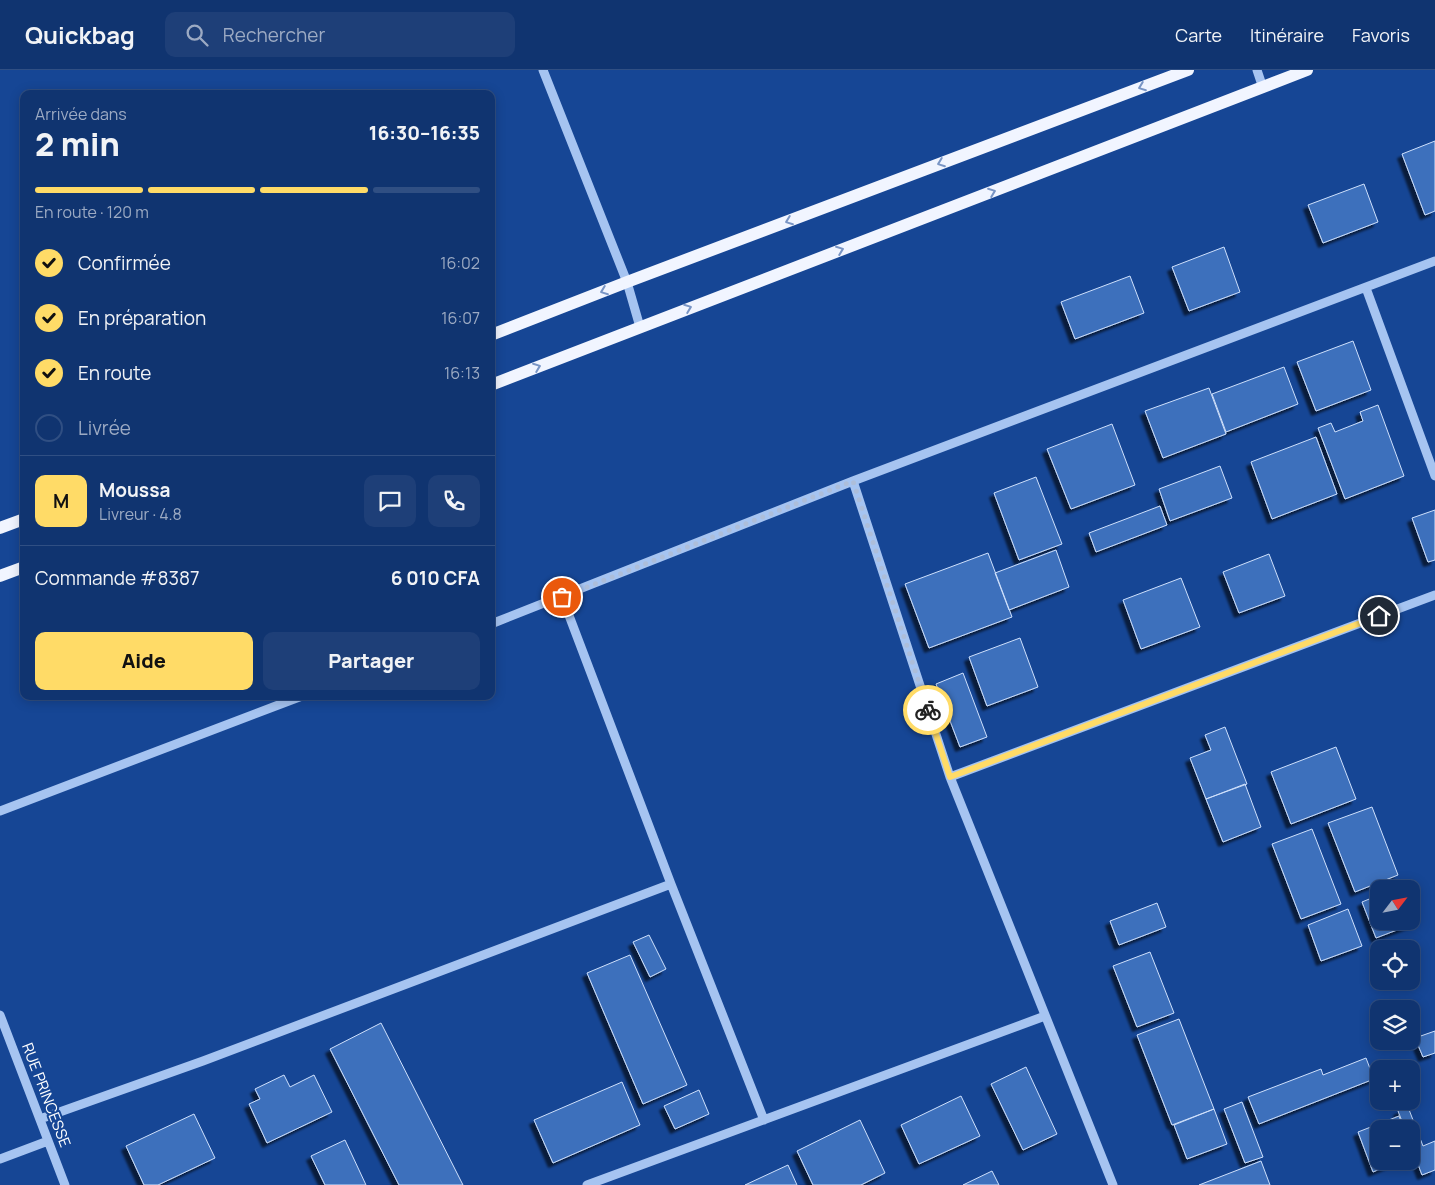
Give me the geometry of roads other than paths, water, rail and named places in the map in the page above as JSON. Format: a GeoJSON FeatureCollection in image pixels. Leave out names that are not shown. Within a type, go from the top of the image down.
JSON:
{"type":"FeatureCollection","features":[{"type":"Feature","properties":{"kind":"main road"},"geometry":{"type":"LineString","coordinates":[[495,333],[1188,70]]}},
{"type":"Feature","properties":{"kind":"main road"},"geometry":{"type":"LineString","coordinates":[[495,383],[1307,70]]}},
{"type":"Feature","properties":{"kind":"main road"},"geometry":{"type":"LineString","coordinates":[[0,528],[20,520]]}},
{"type":"Feature","properties":{"kind":"main road"},"geometry":{"type":"LineString","coordinates":[[0,576],[20,568]]}},
{"type":"Feature","properties":{"kind":"street"},"geometry":{"type":"LineString","coordinates":[[543,70],[627,282],[640,327]]}},
{"type":"Feature","properties":{"kind":"street"},"geometry":{"type":"LineString","coordinates":[[1258,70],[1263,88]]}},
{"type":"Feature","properties":{"kind":"street"},"geometry":{"type":"LineString","coordinates":[[495,622],[853,481],[1435,261]]}},
{"type":"Feature","properties":{"kind":"street"},"geometry":{"type":"LineString","coordinates":[[1366,288],[1435,476]]}},
{"type":"Feature","properties":{"kind":"street"},"geometry":{"type":"LineString","coordinates":[[853,481],[950,777],[1113,1185]]}},
{"type":"Feature","properties":{"kind":"street"},"geometry":{"type":"LineString","coordinates":[[950,777],[1435,595]]}},
{"type":"Feature","properties":{"kind":"street"},"geometry":{"type":"LineString","coordinates":[[562,597],[671,884],[764,1120]]}},
{"type":"Feature","properties":{"kind":"street"},"geometry":{"type":"LineString","coordinates":[[0,811],[291,700]]}},
{"type":"Feature","properties":{"kind":"street"},"geometry":{"type":"LineString","coordinates":[[40,1118],[203,1060],[671,884]]}},
{"type":"Feature","properties":{"kind":"street","name":"RUE PRINCESSE"},"geometry":{"type":"LineString","coordinates":[[0,1014],[65,1185]]}},
{"type":"Feature","properties":{"kind":"street"},"geometry":{"type":"LineString","coordinates":[[587,1185],[1045,1016]]}},
{"type":"Feature","properties":{"kind":"street"},"geometry":{"type":"LineString","coordinates":[[0,1159],[48,1141]]}}]}
